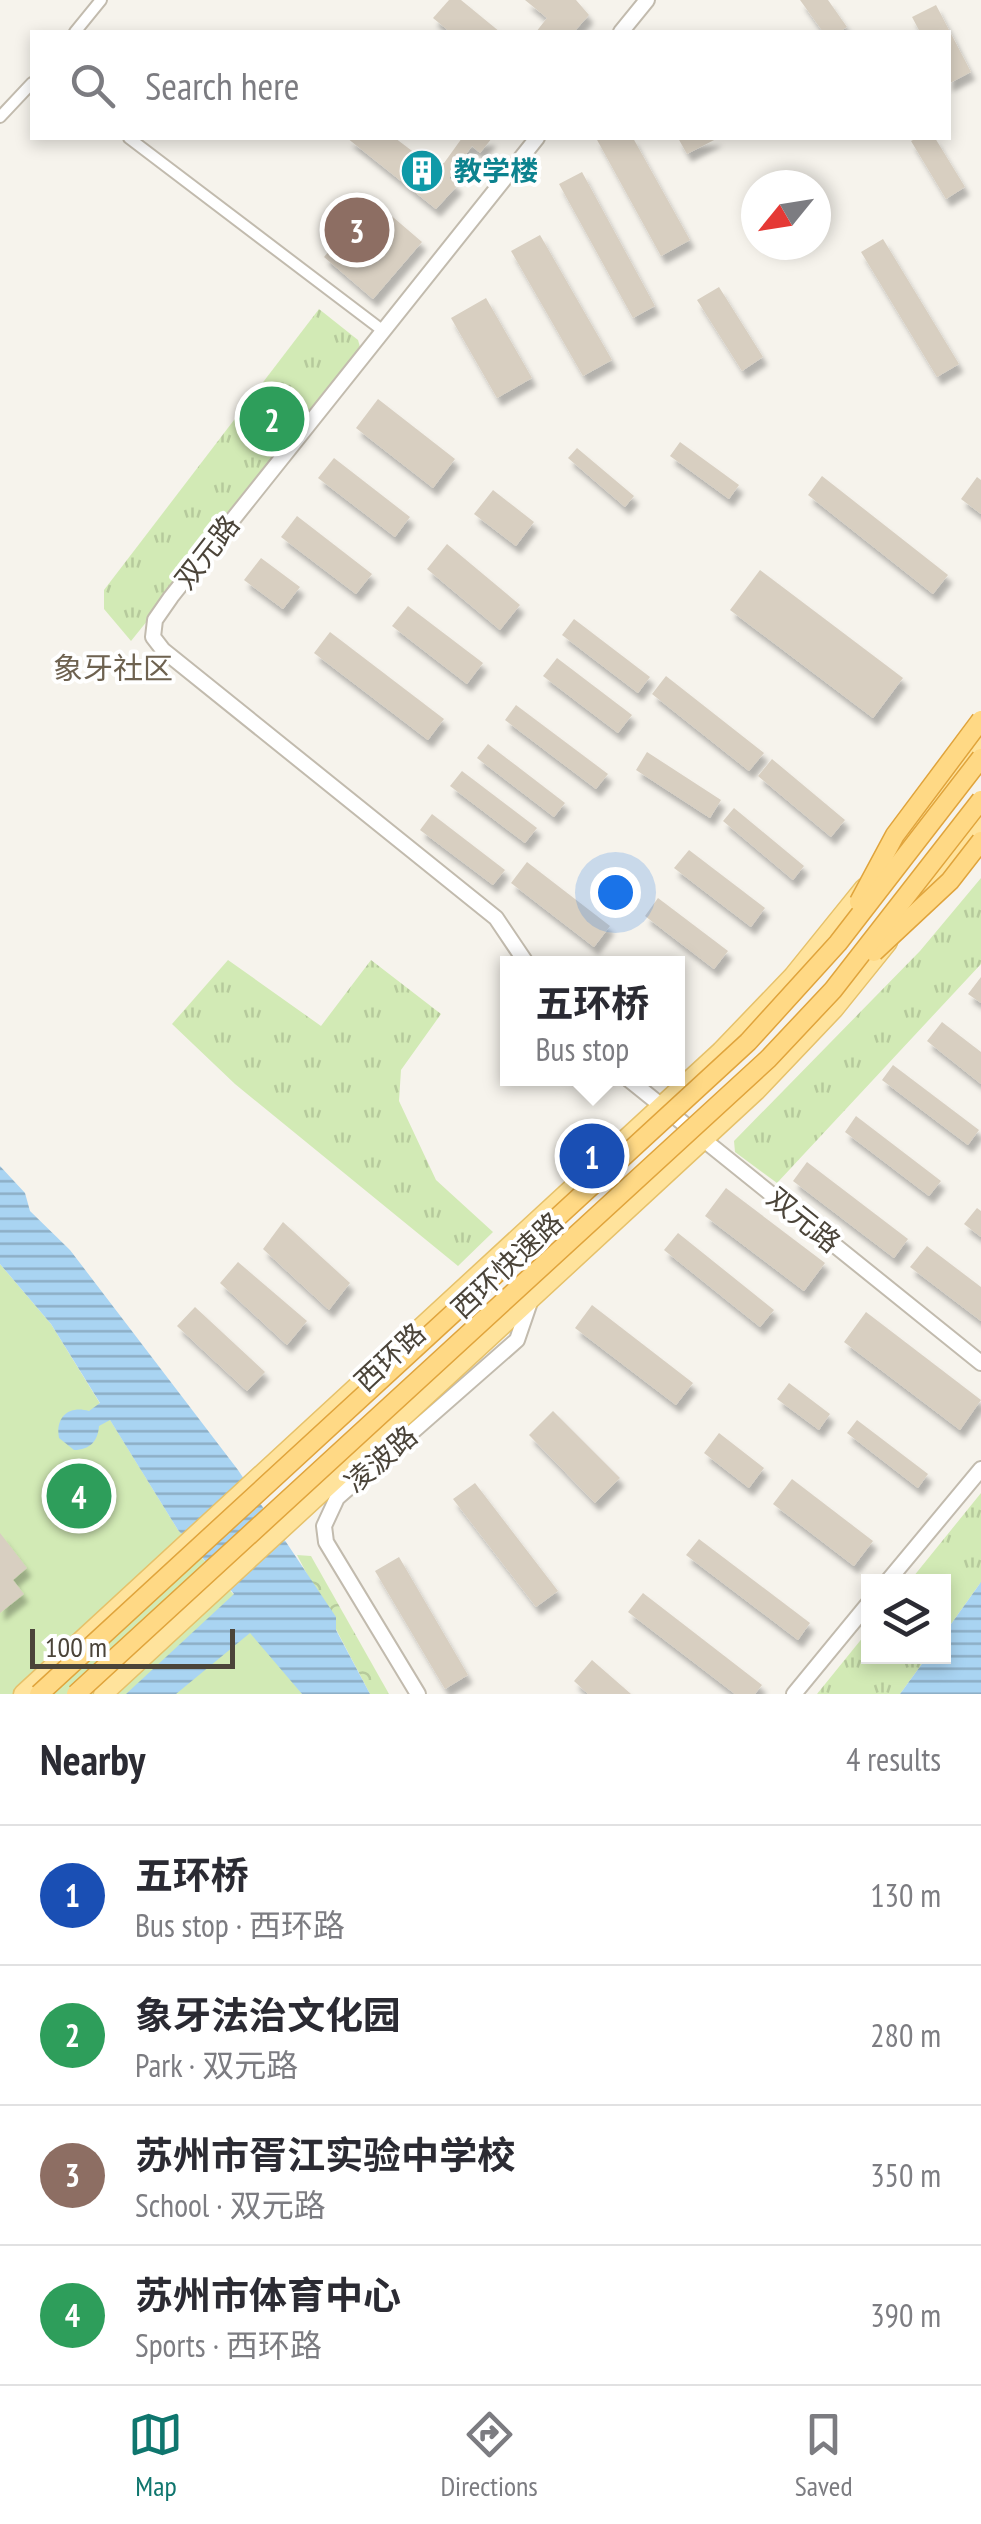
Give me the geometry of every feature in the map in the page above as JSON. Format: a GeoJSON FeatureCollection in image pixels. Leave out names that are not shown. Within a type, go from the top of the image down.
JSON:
{"type":"FeatureCollection","features":[{"type":"Feature","properties":{"kind":"highway"},"geometry":{"type":"LineString","coordinates":[[838,943],[895,834],[981,720]]}},
{"type":"Feature","properties":{"kind":"highway","name":"西环快速路"},"geometry":{"type":"LineString","coordinates":[[39,1694],[712,1077],[802,986],[981,758]]}},
{"type":"Feature","properties":{"kind":"highway","name":"西环快速路"},"geometry":{"type":"LineString","coordinates":[[76,1694],[729,1096],[833,990],[981,800]]}},
{"type":"Feature","properties":{"kind":"highway"},"geometry":{"type":"LineString","coordinates":[[833,990],[950,881],[981,841]]}},
{"type":"Feature","properties":{"kind":"main road","name":"西环路"},"geometry":{"type":"LineString","coordinates":[[685,1084],[793,976],[981,737]]}},
{"type":"Feature","properties":{"kind":"main road","name":"西环路"},"geometry":{"type":"LineString","coordinates":[[103,1694],[704,1139],[834,1010],[981,824]]}},
{"type":"Feature","properties":{"kind":"main road","name":"西环路"},"geometry":{"type":"LineString","coordinates":[[23,1694],[683,1086]]}},
{"type":"Feature","properties":{"kind":"street"},"geometry":{"type":"LineString","coordinates":[[76,30],[101,0]]}},
{"type":"Feature","properties":{"kind":"street"},"geometry":{"type":"LineString","coordinates":[[623,30],[647,0]]}},
{"type":"Feature","properties":{"kind":"street"},"geometry":{"type":"LineString","coordinates":[[0,117],[30,85]]}},
{"type":"Feature","properties":{"kind":"street"},"geometry":{"type":"LineString","coordinates":[[132,140],[382,330],[535,140]]}},
{"type":"Feature","properties":{"kind":"street","name":"双元路"},"geometry":{"type":"LineString","coordinates":[[382,330],[171,597],[155,620],[153,637],[163,650],[496,918],[522,956]]}},
{"type":"Feature","properties":{"kind":"street","name":"双元路"},"geometry":{"type":"LineString","coordinates":[[637,1086],[981,1362]]}},
{"type":"Feature","properties":{"kind":"street","name":"凌波路"},"geometry":{"type":"LineString","coordinates":[[418,1694],[326,1542],[324,1526],[337,1498],[517,1340],[531,1299]]}},
{"type":"Feature","properties":{"kind":"street"},"geometry":{"type":"LineString","coordinates":[[895,1574],[981,1469]]}},
{"type":"Feature","properties":{"kind":"street"},"geometry":{"type":"LineString","coordinates":[[794,1694],[861,1613]]}},
{"type":"Feature","properties":{"kind":"green space"},"geometry":{"type":"Polygon","coordinates":[[[319,309],[358,340],[362,354],[131,641],[104,609],[104,590],[319,309]]]}},
{"type":"Feature","properties":{"kind":"green space"},"geometry":{"type":"Polygon","coordinates":[[[981,878],[981,964],[777,1183],[735,1152],[734,1141],[920,951],[981,878]]]}},
{"type":"Feature","properties":{"kind":"green space"},"geometry":{"type":"Polygon","coordinates":[[[228,960],[321,1026],[371,960],[441,1014],[401,1070],[399,1101],[436,1180],[493,1232],[458,1266],[235,1084],[172,1024],[228,960]]]}},
{"type":"Feature","properties":{"kind":"green space"},"geometry":{"type":"Polygon","coordinates":[[[0,1264],[51,1324],[178,1530],[234,1595],[302,1694],[0,1694],[0,1264]]]}},
{"type":"Feature","properties":{"kind":"green space"},"geometry":{"type":"Polygon","coordinates":[[[981,1493],[981,1582],[951,1624],[951,1574],[915,1574],[981,1493]]]}},
{"type":"Feature","properties":{"kind":"green space"},"geometry":{"type":"Polygon","coordinates":[[[297,1555],[311,1556],[389,1694],[370,1694],[297,1555]]]}},
{"type":"Feature","properties":{"kind":"green space"},"geometry":{"type":"Polygon","coordinates":[[[861,1640],[861,1664],[922,1664],[900,1694],[817,1694],[861,1640]]]}},
{"type":"Feature","properties":{"kind":"water"},"geometry":{"type":"Polygon","coordinates":[[[0,1166],[25,1193],[30,1211],[70,1250],[238,1470],[336,1617],[336,1630],[370,1694],[302,1694],[250,1633],[176,1694],[126,1694],[234,1594],[178,1530],[110,1420],[99,1426],[95,1440],[85,1448],[74,1450],[59,1438],[59,1424],[65,1414],[89,1411],[100,1403],[51,1324],[0,1264],[0,1166]]]}},
{"type":"Feature","properties":{"kind":"water"},"geometry":{"type":"Polygon","coordinates":[[[981,1582],[981,1694],[900,1694],[922,1664],[951,1664],[951,1624],[981,1582]]]}},
{"type":"Feature","properties":{"kind":"building"},"geometry":{"type":"Polygon","coordinates":[[[449,0],[461,0],[498,30],[448,30],[433,18],[449,0]]]}},
{"type":"Feature","properties":{"kind":"building"},"geometry":{"type":"Polygon","coordinates":[[[525,0],[576,0],[589,15],[576,30],[538,30],[547,18],[525,0]]]}},
{"type":"Feature","properties":{"kind":"building"},"geometry":{"type":"Polygon","coordinates":[[[800,0],[828,0],[847,27],[822,30],[800,0]]]}},
{"type":"Feature","properties":{"kind":"building"},"geometry":{"type":"Polygon","coordinates":[[[936,5],[949,30],[919,30],[912,17],[936,5]]]}},
{"type":"Feature","properties":{"kind":"building"},"geometry":{"type":"Polygon","coordinates":[[[951,34],[971,72],[951,82],[951,34]]]}},
{"type":"Feature","properties":{"kind":"building","name":"教学楼"},"geometry":{"type":"Polygon","coordinates":[[[350,140],[398,140],[428,163],[444,163],[461,140],[490,140],[480,153],[472,146],[449,178],[458,185],[436,209],[350,140]]]}},
{"type":"Feature","properties":{"kind":"building"},"geometry":{"type":"Polygon","coordinates":[[[597,140],[634,140],[690,240],[661,256],[597,140]]]}},
{"type":"Feature","properties":{"kind":"building"},"geometry":{"type":"Polygon","coordinates":[[[679,140],[714,140],[687,154],[679,140]]]}},
{"type":"Feature","properties":{"kind":"building"},"geometry":{"type":"Polygon","coordinates":[[[936,140],[965,187],[946,199],[911,141],[936,140]]]}},
{"type":"Feature","properties":{"kind":"building"},"geometry":{"type":"Polygon","coordinates":[[[582,172],[655,306],[633,318],[559,184],[582,172]]]}},
{"type":"Feature","properties":{"kind":"building"},"geometry":{"type":"Polygon","coordinates":[[[373,200],[422,242],[373,299],[324,257],[373,200]]]}},
{"type":"Feature","properties":{"kind":"building"},"geometry":{"type":"Polygon","coordinates":[[[540,235],[612,360],[583,376],[511,251],[540,235]]]}},
{"type":"Feature","properties":{"kind":"building"},"geometry":{"type":"Polygon","coordinates":[[[883,239],[959,364],[937,377],[861,252],[883,239]]]}},
{"type":"Feature","properties":{"kind":"building"},"geometry":{"type":"Polygon","coordinates":[[[719,287],[763,357],[742,371],[697,300],[719,287]]]}},
{"type":"Feature","properties":{"kind":"building"},"geometry":{"type":"Polygon","coordinates":[[[486,298],[532,378],[497,398],[451,318],[486,298]]]}},
{"type":"Feature","properties":{"kind":"building"},"geometry":{"type":"Polygon","coordinates":[[[378,399],[455,459],[433,488],[356,428],[378,399]]]}},
{"type":"Feature","properties":{"kind":"building"},"geometry":{"type":"Polygon","coordinates":[[[680,442],[739,485],[729,499],[670,456],[680,442]]]}},
{"type":"Feature","properties":{"kind":"building"},"geometry":{"type":"Polygon","coordinates":[[[577,448],[634,496],[625,507],[568,458],[577,448]]]}},
{"type":"Feature","properties":{"kind":"building"},"geometry":{"type":"Polygon","coordinates":[[[334,458],[410,517],[395,537],[318,478],[334,458]]]}},
{"type":"Feature","properties":{"kind":"building"},"geometry":{"type":"Polygon","coordinates":[[[822,476],[948,575],[933,594],[808,495],[822,476]]]}},
{"type":"Feature","properties":{"kind":"building"},"geometry":{"type":"Polygon","coordinates":[[[977,477],[981,480],[981,514],[961,499],[977,477]]]}},
{"type":"Feature","properties":{"kind":"building"},"geometry":{"type":"Polygon","coordinates":[[[493,490],[534,522],[516,546],[474,514],[493,490]]]}},
{"type":"Feature","properties":{"kind":"building"},"geometry":{"type":"Polygon","coordinates":[[[297,516],[372,574],[356,594],[281,537],[297,516]]]}},
{"type":"Feature","properties":{"kind":"building"},"geometry":{"type":"Polygon","coordinates":[[[447,544],[520,605],[500,630],[427,569],[447,544]]]}},
{"type":"Feature","properties":{"kind":"building"},"geometry":{"type":"Polygon","coordinates":[[[261,558],[300,587],[283,609],[244,580],[261,558]]]}},
{"type":"Feature","properties":{"kind":"building"},"geometry":{"type":"Polygon","coordinates":[[[760,570],[903,678],[873,718],[730,610],[760,570]]]}},
{"type":"Feature","properties":{"kind":"building"},"geometry":{"type":"Polygon","coordinates":[[[408,606],[483,663],[467,684],[392,626],[408,606]]]}},
{"type":"Feature","properties":{"kind":"building"},"geometry":{"type":"Polygon","coordinates":[[[574,619],[650,677],[638,693],[562,635],[574,619]]]}},
{"type":"Feature","properties":{"kind":"building"},"geometry":{"type":"Polygon","coordinates":[[[330,632],[444,719],[428,740],[314,653],[330,632]]]}},
{"type":"Feature","properties":{"kind":"building"},"geometry":{"type":"Polygon","coordinates":[[[557,658],[632,715],[618,733],[543,676],[557,658]]]}},
{"type":"Feature","properties":{"kind":"building"},"geometry":{"type":"Polygon","coordinates":[[[666,676],[764,753],[749,771],[652,694],[666,676]]]}},
{"type":"Feature","properties":{"kind":"building"},"geometry":{"type":"Polygon","coordinates":[[[516,705],[608,774],[596,789],[505,720],[516,705]]]}},
{"type":"Feature","properties":{"kind":"building"},"geometry":{"type":"Polygon","coordinates":[[[488,744],[565,803],[554,817],[477,758],[488,744]]]}},
{"type":"Feature","properties":{"kind":"building"},"geometry":{"type":"Polygon","coordinates":[[[647,752],[721,800],[710,818],[636,770],[647,752]]]}},
{"type":"Feature","properties":{"kind":"building"},"geometry":{"type":"Polygon","coordinates":[[[772,759],[845,820],[831,837],[758,776],[772,759]]]}},
{"type":"Feature","properties":{"kind":"building"},"geometry":{"type":"Polygon","coordinates":[[[462,771],[537,828],[525,843],[450,786],[462,771]]]}},
{"type":"Feature","properties":{"kind":"building"},"geometry":{"type":"Polygon","coordinates":[[[734,808],[804,866],[793,880],[723,821],[734,808]]]}},
{"type":"Feature","properties":{"kind":"building"},"geometry":{"type":"Polygon","coordinates":[[[432,814],[505,870],[493,885],[420,830],[432,814]]]}},
{"type":"Feature","properties":{"kind":"building"},"geometry":{"type":"Polygon","coordinates":[[[689,850],[765,908],[751,927],[674,868],[689,850]]]}},
{"type":"Feature","properties":{"kind":"building"},"geometry":{"type":"Polygon","coordinates":[[[527,862],[610,926],[594,947],[511,883],[527,862]]]}},
{"type":"Feature","properties":{"kind":"building"},"geometry":{"type":"Polygon","coordinates":[[[658,898],[728,951],[714,969],[645,916],[658,898]]]}},
{"type":"Feature","properties":{"kind":"building"},"geometry":{"type":"Polygon","coordinates":[[[981,977],[981,1003],[968,994],[981,977]]]}},
{"type":"Feature","properties":{"kind":"building"},"geometry":{"type":"Polygon","coordinates":[[[942,1022],[981,1052],[981,1084],[927,1041],[942,1022]]]}},
{"type":"Feature","properties":{"kind":"building"},"geometry":{"type":"Polygon","coordinates":[[[893,1065],[979,1130],[968,1145],[882,1080],[893,1065]]]}},
{"type":"Feature","properties":{"kind":"building"},"geometry":{"type":"Polygon","coordinates":[[[856,1116],[941,1181],[929,1196],[845,1132],[856,1116]]]}},
{"type":"Feature","properties":{"kind":"building"},"geometry":{"type":"Polygon","coordinates":[[[807,1162],[908,1239],[894,1258],[793,1181],[807,1162]]]}},
{"type":"Feature","properties":{"kind":"building"},"geometry":{"type":"Polygon","coordinates":[[[726,1188],[825,1263],[804,1291],[705,1216],[726,1188]]]}},
{"type":"Feature","properties":{"kind":"building"},"geometry":{"type":"Polygon","coordinates":[[[977,1208],[981,1211],[981,1237],[964,1224],[977,1208]]]}},
{"type":"Feature","properties":{"kind":"building"},"geometry":{"type":"Polygon","coordinates":[[[283,1222],[350,1283],[329,1310],[263,1249],[283,1222]]]}},
{"type":"Feature","properties":{"kind":"building"},"geometry":{"type":"Polygon","coordinates":[[[678,1233],[774,1310],[760,1327],[664,1250],[678,1233]]]}},
{"type":"Feature","properties":{"kind":"building"},"geometry":{"type":"Polygon","coordinates":[[[927,1246],[981,1287],[981,1321],[910,1267],[927,1246]]]}},
{"type":"Feature","properties":{"kind":"building"},"geometry":{"type":"Polygon","coordinates":[[[238,1262],[307,1321],[287,1345],[220,1283],[238,1262]]]}},
{"type":"Feature","properties":{"kind":"building"},"geometry":{"type":"Polygon","coordinates":[[[592,1305],[693,1383],[676,1405],[575,1328],[592,1305]]]}},
{"type":"Feature","properties":{"kind":"building"},"geometry":{"type":"Polygon","coordinates":[[[195,1307],[265,1372],[247,1391],[177,1326],[195,1307]]]}},
{"type":"Feature","properties":{"kind":"building"},"geometry":{"type":"Polygon","coordinates":[[[866,1312],[981,1400],[960,1430],[844,1342],[866,1312]]]}},
{"type":"Feature","properties":{"kind":"building"},"geometry":{"type":"Polygon","coordinates":[[[789,1383],[830,1414],[819,1430],[777,1399],[789,1383]]]}},
{"type":"Feature","properties":{"kind":"building"},"geometry":{"type":"Polygon","coordinates":[[[553,1411],[620,1478],[595,1503],[529,1435],[553,1411]]]}},
{"type":"Feature","properties":{"kind":"building"},"geometry":{"type":"Polygon","coordinates":[[[857,1420],[928,1474],[918,1488],[847,1433],[857,1420]]]}},
{"type":"Feature","properties":{"kind":"building"},"geometry":{"type":"Polygon","coordinates":[[[719,1433],[764,1468],[749,1488],[704,1453],[719,1433]]]}},
{"type":"Feature","properties":{"kind":"building"},"geometry":{"type":"Polygon","coordinates":[[[792,1479],[873,1541],[854,1566],[773,1504],[792,1479]]]}},
{"type":"Feature","properties":{"kind":"building"},"geometry":{"type":"Polygon","coordinates":[[[475,1483],[558,1591],[536,1607],[453,1499],[475,1483]]]}},
{"type":"Feature","properties":{"kind":"building"},"geometry":{"type":"Polygon","coordinates":[[[0,1533],[27,1568],[13,1580],[24,1594],[0,1613],[0,1533]]]}},
{"type":"Feature","properties":{"kind":"building"},"geometry":{"type":"Polygon","coordinates":[[[699,1539],[810,1623],[798,1640],[686,1555],[699,1539]]]}},
{"type":"Feature","properties":{"kind":"building"},"geometry":{"type":"Polygon","coordinates":[[[399,1557],[468,1675],[445,1689],[375,1571],[399,1557]]]}},
{"type":"Feature","properties":{"kind":"building"},"geometry":{"type":"Polygon","coordinates":[[[643,1593],[762,1685],[755,1694],[735,1694],[628,1612],[643,1593]]]}},
{"type":"Feature","properties":{"kind":"building"},"geometry":{"type":"Polygon","coordinates":[[[592,1660],[631,1694],[588,1694],[574,1681],[592,1660]]]}},
{"type":"Feature","properties":{"kind":"place","name":"教学楼"},"geometry":{"type":"Point","coordinates":[422,171]}},
{"type":"Feature","properties":{"kind":"place","name":"苏州市胥江实验中学校"},"geometry":{"type":"Point","coordinates":[357,230]}},
{"type":"Feature","properties":{"kind":"place","name":"象牙法治文化园"},"geometry":{"type":"Point","coordinates":[272,419]}},
{"type":"Feature","properties":{"kind":"place","name":"五环桥"},"geometry":{"type":"Point","coordinates":[592,1156]}},
{"type":"Feature","properties":{"kind":"place","name":"苏州市体育中心"},"geometry":{"type":"Point","coordinates":[79,1496]}},
{"type":"Feature","properties":{"kind":"district","name":"象牙社区"},"geometry":{"type":"Point","coordinates":[113,669]}}]}
